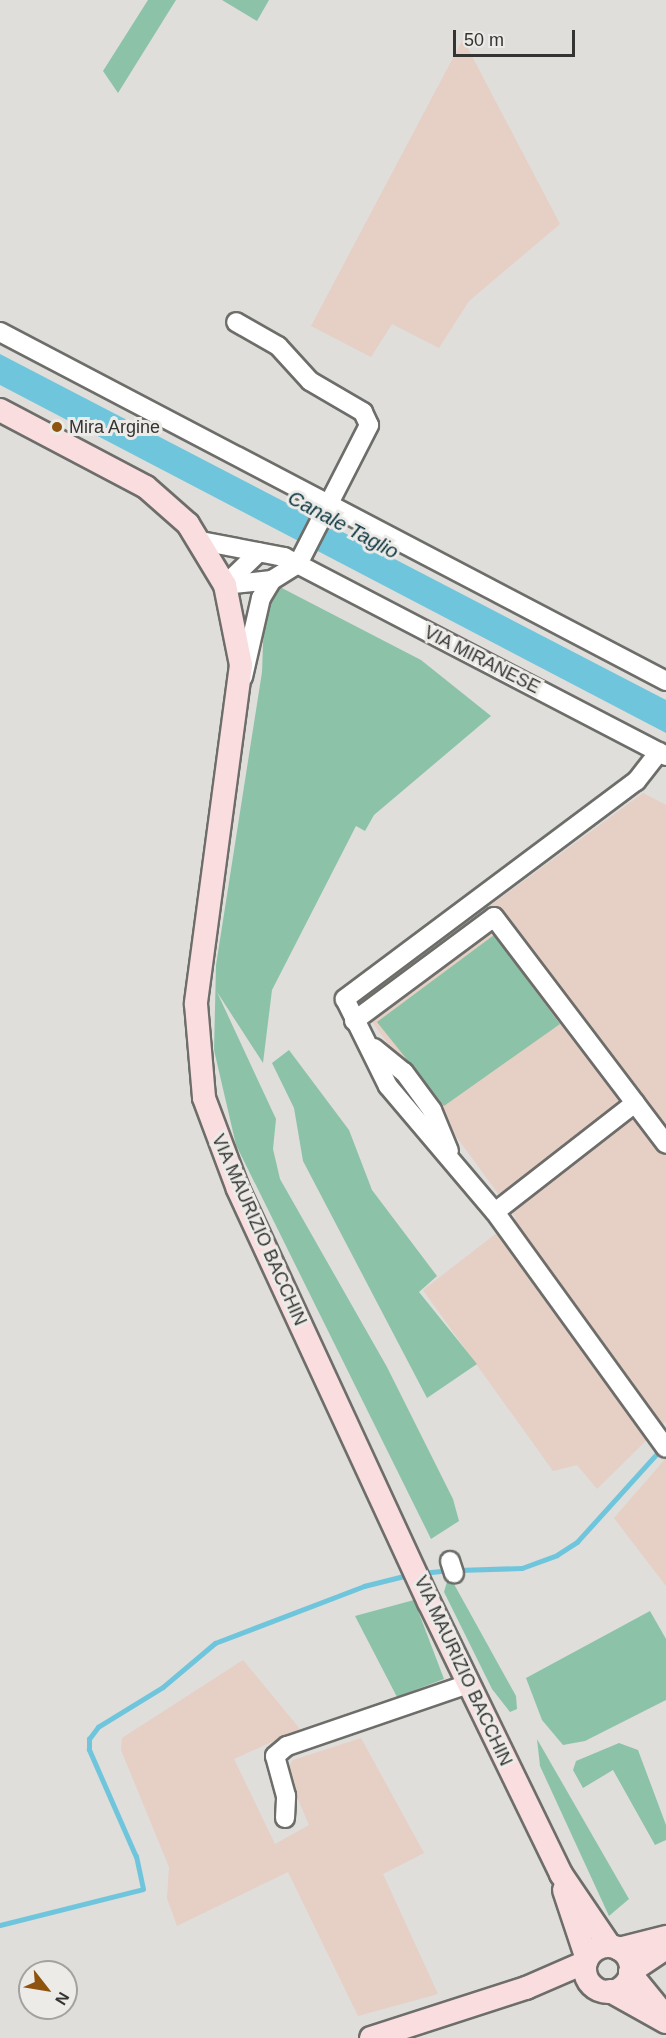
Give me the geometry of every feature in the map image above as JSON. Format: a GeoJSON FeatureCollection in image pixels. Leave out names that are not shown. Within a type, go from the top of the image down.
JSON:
{"type":"FeatureCollection","features":[{"type":"Feature","properties":{"kind":"main road"},"geometry":{"type":"LineString","coordinates":[[0,410],[146,487],[201,541]]}},
{"type":"Feature","properties":{"kind":"main road","name":"VIA MAURIZIO BACCHIN"},"geometry":{"type":"LineString","coordinates":[[201,541],[225,585],[240,642],[240,687],[200,966],[197,1047],[204,1098],[238,1189],[468,1684],[561,1874],[614,1947]]}},
{"type":"Feature","properties":{"kind":"main road","name":"VIA MAURIZIO BACCHIN"},"geometry":{"type":"LineString","coordinates":[[561,1874],[586,1961]]}},
{"type":"Feature","properties":{"kind":"main road"},"geometry":{"type":"LineString","coordinates":[[371,2038],[526,1988],[586,1961],[596,1949],[666,1937]]}},
{"type":"Feature","properties":{"kind":"main road"},"geometry":{"type":"LineString","coordinates":[[614,1947],[630,1972],[666,2016]]}},
{"type":"Feature","properties":{"kind":"main road"},"geometry":{"type":"LineString","coordinates":[[526,1988],[623,1986],[630,1972],[666,1948]]}},
{"type":"Feature","properties":{"kind":"main road"},"geometry":{"type":"LineString","coordinates":[[586,1961],[600,1988],[666,2022]]}},
{"type":"Feature","properties":{"kind":"street"},"geometry":{"type":"LineString","coordinates":[[236,322],[279,346],[310,381],[369,420],[300,559],[272,580],[261,598],[240,687]]}},
{"type":"Feature","properties":{"kind":"street"},"geometry":{"type":"LineString","coordinates":[[0,332],[325,510],[666,681]]}},
{"type":"Feature","properties":{"kind":"street","name":"VIA MIRANESE"},"geometry":{"type":"LineString","coordinates":[[201,541],[300,559],[662,754]]}},
{"type":"Feature","properties":{"kind":"street"},"geometry":{"type":"LineString","coordinates":[[225,585],[259,552]]}},
{"type":"Feature","properties":{"kind":"street"},"geometry":{"type":"LineString","coordinates":[[225,585],[272,580]]}},
{"type":"Feature","properties":{"kind":"street"},"geometry":{"type":"LineString","coordinates":[[662,754],[636,781],[351,990],[345,999],[354,1021],[373,1047],[388,1086],[415,1121],[449,1151],[666,1448]]}},
{"type":"Feature","properties":{"kind":"street"},"geometry":{"type":"LineString","coordinates":[[354,1021],[494,917],[666,1144]]}},
{"type":"Feature","properties":{"kind":"street"},"geometry":{"type":"LineString","coordinates":[[495,1212],[635,1103]]}},
{"type":"Feature","properties":{"kind":"street"},"geometry":{"type":"LineString","coordinates":[[285,1818],[286,1796],[275,1756],[287,1746],[468,1684]]}},
{"type":"Feature","properties":{"kind":"shaded area"},"geometry":{"type":"Polygon","coordinates":[[[463,39],[560,224],[469,301],[439,348],[392,324],[371,357],[311,326],[463,39]]]}},
{"type":"Feature","properties":{"kind":"shaded area"},"geometry":{"type":"Polygon","coordinates":[[[643,793],[666,805],[666,1421],[597,1489],[577,1465],[553,1471],[423,1290],[516,1218],[358,1003],[643,793]]]}},
{"type":"Feature","properties":{"kind":"shaded area"},"geometry":{"type":"Polygon","coordinates":[[[666,1458],[666,1586],[614,1518],[666,1458]]]}},
{"type":"Feature","properties":{"kind":"shaded area"},"geometry":{"type":"Polygon","coordinates":[[[243,1660],[300,1729],[234,1759],[275,1844],[309,1825],[286,1771],[293,1760],[361,1738],[424,1853],[383,1874],[438,1994],[358,2016],[288,1872],[177,1926],[167,1898],[169,1867],[121,1750],[122,1738],[243,1660]]]}},
{"type":"Feature","properties":{"kind":"green space"},"geometry":{"type":"Polygon","coordinates":[[[148,0],[176,0],[118,93],[103,71],[148,0]]]}},
{"type":"Feature","properties":{"kind":"green space"},"geometry":{"type":"Polygon","coordinates":[[[222,0],[269,0],[257,21],[222,0]]]}},
{"type":"Feature","properties":{"kind":"green space"},"geometry":{"type":"Polygon","coordinates":[[[278,586],[421,660],[491,716],[374,815],[365,831],[356,826],[272,990],[263,1063],[217,992],[276,1119],[273,1149],[280,1179],[387,1367],[453,1499],[459,1521],[431,1539],[236,1145],[214,1050],[216,965],[262,672],[264,618],[278,586]]]}},
{"type":"Feature","properties":{"kind":"green space"},"geometry":{"type":"Polygon","coordinates":[[[494,935],[560,1024],[444,1106],[377,1022],[494,935]]]}},
{"type":"Feature","properties":{"kind":"green space"},"geometry":{"type":"Polygon","coordinates":[[[289,1050],[349,1130],[372,1190],[437,1276],[419,1292],[477,1364],[427,1398],[303,1161],[294,1108],[272,1063],[289,1050]]]}},
{"type":"Feature","properties":{"kind":"green space"},"geometry":{"type":"Polygon","coordinates":[[[449,1575],[516,1696],[517,1709],[510,1712],[492,1689],[444,1592],[449,1575]]]}},
{"type":"Feature","properties":{"kind":"green space"},"geometry":{"type":"Polygon","coordinates":[[[414,1600],[444,1679],[397,1697],[355,1616],[414,1600]]]}},
{"type":"Feature","properties":{"kind":"green space"},"geometry":{"type":"Polygon","coordinates":[[[650,1611],[666,1639],[666,1700],[585,1741],[563,1745],[542,1720],[526,1678],[650,1611]]]}},
{"type":"Feature","properties":{"kind":"green space"},"geometry":{"type":"Polygon","coordinates":[[[537,1739],[629,1899],[609,1916],[540,1766],[537,1739]]]}},
{"type":"Feature","properties":{"kind":"green space"},"geometry":{"type":"Polygon","coordinates":[[[619,1743],[638,1750],[666,1825],[666,1840],[655,1845],[613,1770],[583,1788],[573,1770],[576,1761],[619,1743]]]}},
{"type":"Feature","properties":{"kind":"water"},"geometry":{"type":"Polygon","coordinates":[[[0,354],[666,700],[666,733],[0,385],[0,354]]]}},
{"type":"Feature","properties":{"kind":"waterway"},"geometry":{"type":"LineString","coordinates":[[458,1570],[522,1568],[557,1555],[577,1542],[662,1448]]}},
{"type":"Feature","properties":{"kind":"waterway"},"geometry":{"type":"LineString","coordinates":[[422,1573],[450,1570]]}},
{"type":"Feature","properties":{"kind":"waterway"},"geometry":{"type":"LineString","coordinates":[[0,1925],[143,1889],[136,1857],[89,1750],[89,1739],[98,1727],[163,1687],[215,1643],[364,1586],[408,1575]]}},
{"type":"Feature","properties":{"kind":"place","name":"Mira Argine"},"geometry":{"type":"Point","coordinates":[57,427]}},
{"type":"Feature","properties":{"kind":"water label","name":"Canale Taglio"},"geometry":{"type":"Point","coordinates":[343,525]}}]}
